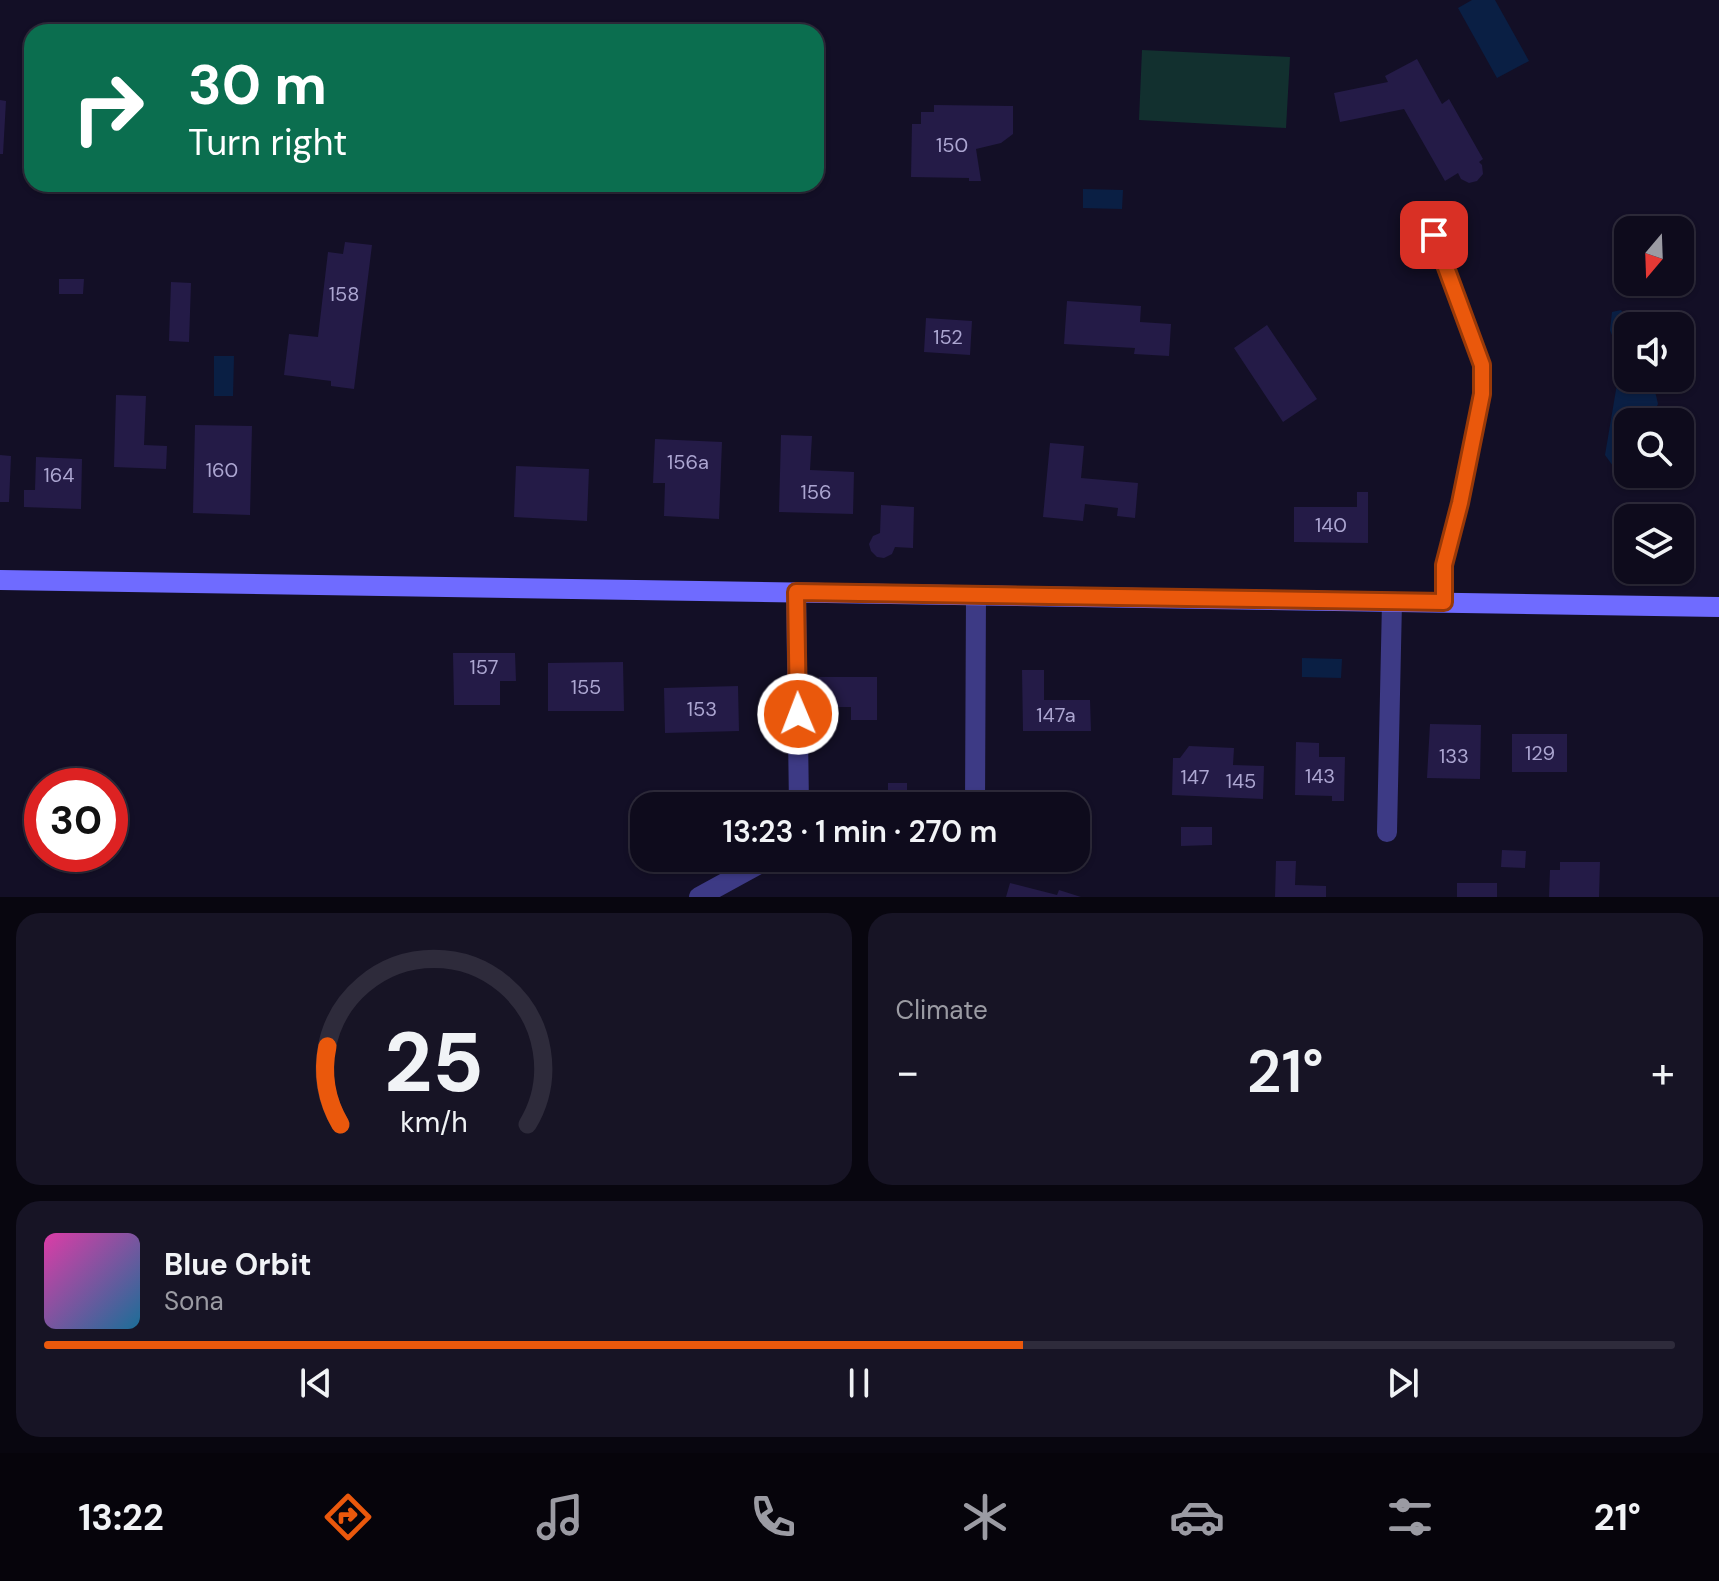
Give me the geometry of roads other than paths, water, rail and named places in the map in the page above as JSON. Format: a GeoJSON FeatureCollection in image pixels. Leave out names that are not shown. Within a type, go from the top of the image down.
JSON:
{"type":"FeatureCollection","features":[{"type":"Feature","properties":{"kind":"street"},"geometry":{"type":"LineString","coordinates":[[0,580],[1719,607]]}},
{"type":"Feature","properties":{"kind":"street"},"geometry":{"type":"LineString","coordinates":[[796,592],[799,792]]}},
{"type":"Feature","properties":{"kind":"street"},"geometry":{"type":"LineString","coordinates":[[975,792],[976,595]]}},
{"type":"Feature","properties":{"kind":"street"},"geometry":{"type":"LineString","coordinates":[[1387,832],[1392,602]]}},
{"type":"Feature","properties":{"kind":"street"},"geometry":{"type":"LineString","coordinates":[[699,897],[745,872]]}},
{"type":"Feature","properties":{"kind":"lane"},"geometry":{"type":"LineString","coordinates":[[1434,235],[1482,365],[1482,394],[1444,565],[1444,602]]}},
{"type":"Feature","properties":{"kind":"water"},"geometry":{"type":"Polygon","coordinates":[[[1472,0],[1495,0],[1529,61],[1497,78],[1458,8],[1472,0]]]}},
{"type":"Feature","properties":{"kind":"water"},"geometry":{"type":"Polygon","coordinates":[[[1083,189],[1123,190],[1122,209],[1083,208],[1083,189]]]}},
{"type":"Feature","properties":{"kind":"water"},"geometry":{"type":"Polygon","coordinates":[[[1621,310],[1622,312],[1614,312],[1614,340],[1610,330],[1612,312],[1621,310]]]}},
{"type":"Feature","properties":{"kind":"water"},"geometry":{"type":"Polygon","coordinates":[[[214,356],[234,356],[233,396],[214,396],[214,356]]]}},
{"type":"Feature","properties":{"kind":"water"},"geometry":{"type":"Polygon","coordinates":[[[1616,392],[1655,392],[1656,408],[1614,408],[1614,467],[1605,455],[1616,392]]]}},
{"type":"Feature","properties":{"kind":"water"},"geometry":{"type":"Polygon","coordinates":[[[1302,658],[1342,659],[1341,678],[1302,677],[1302,658]]]}}]}
